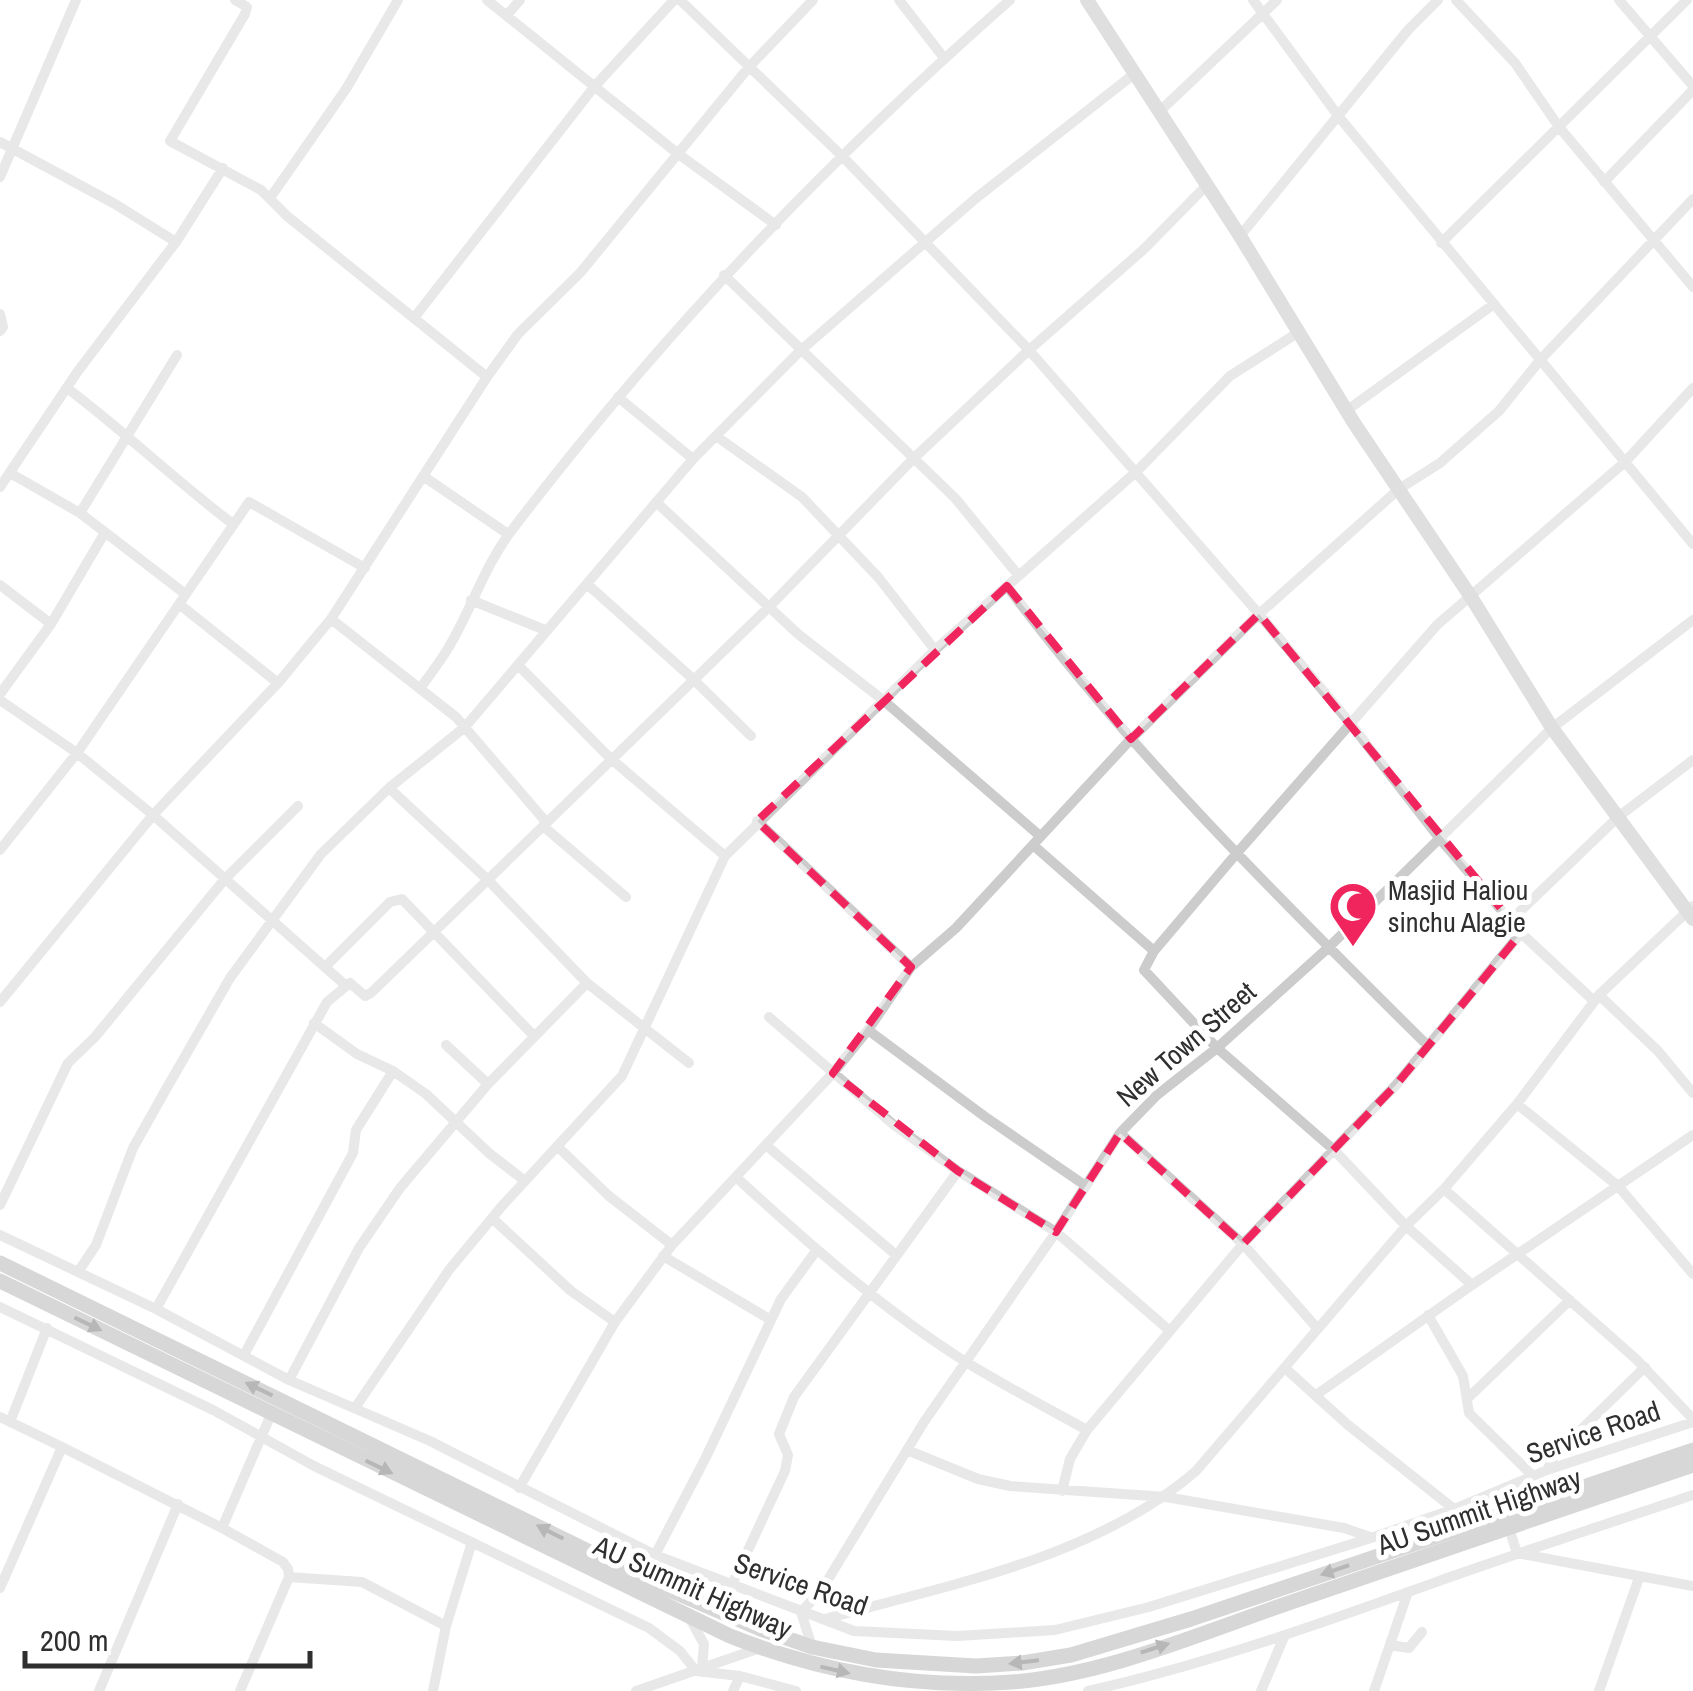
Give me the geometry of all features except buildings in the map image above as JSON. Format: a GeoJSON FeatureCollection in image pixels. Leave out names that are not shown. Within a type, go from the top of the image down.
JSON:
{"type":"FeatureCollection","features":[{"type":"Feature","properties":{"kind":"main road","name":"AU Summit Highway"},"geometry":{"type":"LineString","coordinates":[[0,1263],[647,1580],[812,1646],[876,1660],[924,1665],[1022,1663],[1070,1654],[1191,1620],[1693,1450]]}},
{"type":"Feature","properties":{"kind":"main road","name":"AU Summit Highway"},"geometry":{"type":"LineString","coordinates":[[0,1281],[688,1616],[760,1648],[874,1678],[1017,1686],[1135,1654],[1693,1465]]}},
{"type":"Feature","properties":{"kind":"street"},"geometry":{"type":"LineString","coordinates":[[0,177],[76,0]]}},
{"type":"Feature","properties":{"kind":"street"},"geometry":{"type":"LineString","coordinates":[[235,0],[247,6],[245,14],[170,141],[270,198],[287,216],[486,377]]}},
{"type":"Feature","properties":{"kind":"street"},"geometry":{"type":"LineString","coordinates":[[270,198],[346,88],[398,0]]}},
{"type":"Feature","properties":{"kind":"street"},"geometry":{"type":"LineString","coordinates":[[487,0],[677,153],[776,225]]}},
{"type":"Feature","properties":{"kind":"street"},"geometry":{"type":"LineString","coordinates":[[506,14],[520,0]]}},
{"type":"Feature","properties":{"kind":"street"},"geometry":{"type":"LineString","coordinates":[[414,318],[594,88],[674,0],[843,157],[1030,350],[1350,722],[1440,839],[1521,933],[1658,1051],[1693,1093]]}},
{"type":"Feature","properties":{"kind":"street"},"geometry":{"type":"LineString","coordinates":[[0,1002],[152,815],[278,683],[331,619],[486,377],[518,334],[580,273],[749,67],[813,0]]}},
{"type":"Feature","properties":{"kind":"street"},"geometry":{"type":"LineString","coordinates":[[898,0],[944,58]]}},
{"type":"Feature","properties":{"kind":"street"},"geometry":{"type":"LineString","coordinates":[[421,687],[448,648],[508,534],[618,398],[724,276],[944,58],[1010,0]]}},
{"type":"Feature","properties":{"kind":"street"},"geometry":{"type":"LineString","coordinates":[[825,1620],[1048,1554],[1135,1516],[1166,1497],[1196,1471],[1406,1226],[1518,1104],[1597,998],[1691,912],[1552,728],[1087,0]]}},
{"type":"Feature","properties":{"kind":"street"},"geometry":{"type":"LineString","coordinates":[[1253,0],[1339,117],[1693,544]]}},
{"type":"Feature","properties":{"kind":"street"},"geometry":{"type":"LineString","coordinates":[[1159,112],[1278,0]]}},
{"type":"Feature","properties":{"kind":"street"},"geometry":{"type":"LineString","coordinates":[[1240,236],[1408,30],[1438,0]]}},
{"type":"Feature","properties":{"kind":"street"},"geometry":{"type":"LineString","coordinates":[[1456,0],[1515,63],[1559,127],[1693,287]]}},
{"type":"Feature","properties":{"kind":"street"},"geometry":{"type":"LineString","coordinates":[[1604,182],[1693,88],[1619,0]]}},
{"type":"Feature","properties":{"kind":"street"},"geometry":{"type":"LineString","coordinates":[[1442,242],[1686,0]]}},
{"type":"Feature","properties":{"kind":"street"},"geometry":{"type":"LineString","coordinates":[[78,1272],[96,1245],[133,1148],[230,978],[321,854],[390,788],[465,727],[692,459],[800,351],[1028,155],[1134,74]]}},
{"type":"Feature","properties":{"kind":"street"},"geometry":{"type":"LineString","coordinates":[[0,142],[176,242]]}},
{"type":"Feature","properties":{"kind":"street"},"geometry":{"type":"LineString","coordinates":[[0,487],[67,388],[176,242],[223,168]]}},
{"type":"Feature","properties":{"kind":"street"},"geometry":{"type":"LineString","coordinates":[[156,1309],[314,1023],[344,984],[350,982],[366,996],[770,606],[914,459],[1144,249],[1207,185]]}},
{"type":"Feature","properties":{"kind":"street"},"geometry":{"type":"LineString","coordinates":[[519,1488],[615,1322],[663,1256],[834,1073],[911,967],[956,928],[1131,740],[1259,614],[1399,489],[1440,463],[1499,411],[1541,359],[1693,199]]}},
{"type":"Feature","properties":{"kind":"street"},"geometry":{"type":"LineString","coordinates":[[724,276],[956,498],[1019,576]]}},
{"type":"Feature","properties":{"kind":"street"},"geometry":{"type":"LineString","coordinates":[[1346,411],[1494,304]]}},
{"type":"Feature","properties":{"kind":"street"},"geometry":{"type":"LineString","coordinates":[[0,314],[0,331]]}},
{"type":"Feature","properties":{"kind":"street"},"geometry":{"type":"LineString","coordinates":[[355,1408],[449,1270],[622,1076],[725,856],[756,821],[935,650],[1137,470],[1230,376],[1299,332]]}},
{"type":"Feature","properties":{"kind":"street"},"geometry":{"type":"LineString","coordinates":[[80,513],[177,355]]}},
{"type":"Feature","properties":{"kind":"street"},"geometry":{"type":"LineString","coordinates":[[67,388],[128,434],[233,524]]}},
{"type":"Feature","properties":{"kind":"street"},"geometry":{"type":"LineString","coordinates":[[1472,1285],[1406,1226],[1334,1150],[1216,1048],[1144,970],[1154,950],[1236,853],[1437,625],[1625,462],[1693,388]]}},
{"type":"Feature","properties":{"kind":"street"},"geometry":{"type":"LineString","coordinates":[[618,398],[692,459]]}},
{"type":"Feature","properties":{"kind":"street"},"geometry":{"type":"LineString","coordinates":[[716,436],[802,497],[878,577],[935,650]]}},
{"type":"Feature","properties":{"kind":"street"},"geometry":{"type":"LineString","coordinates":[[10,473],[80,513],[278,683]]}},
{"type":"Feature","properties":{"kind":"street"},"geometry":{"type":"LineString","coordinates":[[423,476],[508,534]]}},
{"type":"Feature","properties":{"kind":"street"},"geometry":{"type":"LineString","coordinates":[[0,850],[77,753],[248,502],[365,568]]}},
{"type":"Feature","properties":{"kind":"street"},"geometry":{"type":"LineString","coordinates":[[656,502],[798,634],[883,700],[1154,950]]}},
{"type":"Feature","properties":{"kind":"street"},"geometry":{"type":"LineString","coordinates":[[104,534],[51,624],[0,697],[152,815],[344,984]]}},
{"type":"Feature","properties":{"kind":"street"},"geometry":{"type":"LineString","coordinates":[[587,584],[751,736]]}},
{"type":"Feature","properties":{"kind":"street"},"geometry":{"type":"LineString","coordinates":[[0,585],[51,624]]}},
{"type":"Feature","properties":{"kind":"street"},"geometry":{"type":"LineString","coordinates":[[1007,586],[1064,662],[1131,740],[1236,853],[1428,1045]]}},
{"type":"Feature","properties":{"kind":"street"},"geometry":{"type":"LineString","coordinates":[[471,600],[545,630]]}},
{"type":"Feature","properties":{"kind":"street"},"geometry":{"type":"LineString","coordinates":[[331,619],[421,687],[465,727],[544,824],[626,897]]}},
{"type":"Feature","properties":{"kind":"street","name":"New Town Street"},"geometry":{"type":"LineString","coordinates":[[800,1612],[822,1591],[907,1450],[1120,1133],[1158,1094],[1329,947],[1552,728],[1693,620]]}},
{"type":"Feature","properties":{"kind":"street"},"geometry":{"type":"LineString","coordinates":[[518,665],[610,758],[725,856]]}},
{"type":"Feature","properties":{"kind":"street"},"geometry":{"type":"LineString","coordinates":[[1511,920],[1618,817],[1693,760]]}},
{"type":"Feature","properties":{"kind":"street"},"geometry":{"type":"LineString","coordinates":[[390,788],[588,982],[689,1063]]}},
{"type":"Feature","properties":{"kind":"street"},"geometry":{"type":"LineString","coordinates":[[0,1205],[68,1063],[96,1037],[224,880],[298,806]]}},
{"type":"Feature","properties":{"kind":"street"},"geometry":{"type":"LineString","coordinates":[[756,821],[911,967]]}},
{"type":"Feature","properties":{"kind":"street"},"geometry":{"type":"LineString","coordinates":[[325,967],[394,899],[402,899],[534,1036]]}},
{"type":"Feature","properties":{"kind":"street"},"geometry":{"type":"LineString","coordinates":[[1062,1491],[1070,1459],[1088,1430],[1243,1244],[1396,1085],[1521,933]]}},
{"type":"Feature","properties":{"kind":"street"},"geometry":{"type":"LineString","coordinates":[[290,1380],[359,1248],[400,1188],[488,1084],[588,982]]}},
{"type":"Feature","properties":{"kind":"street"},"geometry":{"type":"LineString","coordinates":[[769,1017],[894,1125],[958,1171],[1056,1232],[1170,1331]]}},
{"type":"Feature","properties":{"kind":"street"},"geometry":{"type":"LineString","coordinates":[[314,1023],[357,1054],[426,1094],[525,1181]]}},
{"type":"Feature","properties":{"kind":"street"},"geometry":{"type":"LineString","coordinates":[[868,1030],[1086,1186]]}},
{"type":"Feature","properties":{"kind":"street"},"geometry":{"type":"LineString","coordinates":[[446,1045],[488,1084]]}},
{"type":"Feature","properties":{"kind":"street"},"geometry":{"type":"LineString","coordinates":[[244,1355],[352,1153],[356,1130],[392,1071]]}},
{"type":"Feature","properties":{"kind":"street"},"geometry":{"type":"LineString","coordinates":[[1518,1104],[1618,1186],[1693,1274]]}},
{"type":"Feature","properties":{"kind":"street"},"geometry":{"type":"LineString","coordinates":[[1120,1133],[1243,1244],[1317,1328]]}},
{"type":"Feature","properties":{"kind":"street"},"geometry":{"type":"LineString","coordinates":[[1316,1395],[1693,1135]]}},
{"type":"Feature","properties":{"kind":"street"},"geometry":{"type":"LineString","coordinates":[[556,1146],[609,1196],[672,1245]]}},
{"type":"Feature","properties":{"kind":"street"},"geometry":{"type":"LineString","coordinates":[[767,1146],[895,1254]]}},
{"type":"Feature","properties":{"kind":"street"},"geometry":{"type":"LineString","coordinates":[[719,1612],[785,1471],[788,1454],[779,1434],[794,1397],[958,1171]]}},
{"type":"Feature","properties":{"kind":"street"},"geometry":{"type":"LineString","coordinates":[[736,1178],[868,1293],[966,1361],[1088,1430]]}},
{"type":"Feature","properties":{"kind":"street"},"geometry":{"type":"LineString","coordinates":[[1444,1189],[1645,1367],[1693,1420]]}},
{"type":"Feature","properties":{"kind":"street"},"geometry":{"type":"LineString","coordinates":[[492,1218],[571,1291],[615,1322]]}},
{"type":"Feature","properties":{"kind":"street","name":"Service Road"},"geometry":{"type":"LineString","coordinates":[[0,1235],[156,1309],[290,1380],[430,1441],[655,1555],[854,1631],[956,1636],[1054,1630],[1148,1607],[1371,1538],[1547,1470],[1693,1420]]}},
{"type":"Feature","properties":{"kind":"street"},"geometry":{"type":"LineString","coordinates":[[655,1555],[781,1299],[816,1251]]}},
{"type":"Feature","properties":{"kind":"street"},"geometry":{"type":"LineString","coordinates":[[663,1256],[771,1320]]}},
{"type":"Feature","properties":{"kind":"street"},"geometry":{"type":"LineString","coordinates":[[1467,1399],[1570,1300]]}},
{"type":"Feature","properties":{"kind":"street"},"geometry":{"type":"LineString","coordinates":[[0,1307],[213,1410],[258,1438],[650,1628],[699,1670],[796,1691]]}},
{"type":"Feature","properties":{"kind":"street"},"geometry":{"type":"LineString","coordinates":[[1428,1315],[1463,1376],[1469,1413],[1533,1476]]}},
{"type":"Feature","properties":{"kind":"street"},"geometry":{"type":"LineString","coordinates":[[46,1328],[5,1419],[178,1504],[288,1569],[289,1576],[240,1691]]}},
{"type":"Feature","properties":{"kind":"street"},"geometry":{"type":"LineString","coordinates":[[1547,1470],[1554,1456],[1645,1367]]}},
{"type":"Feature","properties":{"kind":"street"},"geometry":{"type":"LineString","coordinates":[[1286,1368],[1348,1425],[1454,1509]]}},
{"type":"Feature","properties":{"kind":"street"},"geometry":{"type":"LineString","coordinates":[[222,1528],[272,1412]]}},
{"type":"Feature","properties":{"kind":"street"},"geometry":{"type":"LineString","coordinates":[[0,1588],[62,1447]]}},
{"type":"Feature","properties":{"kind":"street"},"geometry":{"type":"LineString","coordinates":[[907,1450],[978,1478],[1010,1486],[1166,1497],[1344,1528],[1371,1538]]}},
{"type":"Feature","properties":{"kind":"street"},"geometry":{"type":"LineString","coordinates":[[1088,1691],[1140,1685],[1693,1495]]}},
{"type":"Feature","properties":{"kind":"street"},"geometry":{"type":"LineString","coordinates":[[99,1691],[178,1504]]}},
{"type":"Feature","properties":{"kind":"street"},"geometry":{"type":"LineString","coordinates":[[1508,1528],[1517,1554]]}},
{"type":"Feature","properties":{"kind":"street"},"geometry":{"type":"LineString","coordinates":[[433,1691],[446,1626],[472,1542]]}},
{"type":"Feature","properties":{"kind":"street"},"geometry":{"type":"LineString","coordinates":[[1517,1554],[1693,1586]]}},
{"type":"Feature","properties":{"kind":"street"},"geometry":{"type":"LineString","coordinates":[[289,1576],[362,1582],[446,1626]]}},
{"type":"Feature","properties":{"kind":"street"},"geometry":{"type":"LineString","coordinates":[[1599,1691],[1639,1578]]}},
{"type":"Feature","properties":{"kind":"street"},"geometry":{"type":"LineString","coordinates":[[1374,1691],[1408,1592]]}},
{"type":"Feature","properties":{"kind":"street"},"geometry":{"type":"LineString","coordinates":[[800,1612],[812,1646]]}},
{"type":"Feature","properties":{"kind":"street"},"geometry":{"type":"LineString","coordinates":[[688,1616],[704,1644],[699,1670]]}},
{"type":"Feature","properties":{"kind":"street"},"geometry":{"type":"LineString","coordinates":[[1390,1644],[1409,1648],[1422,1632]]}},
{"type":"Feature","properties":{"kind":"street"},"geometry":{"type":"LineString","coordinates":[[1260,1691],[1284,1637]]}},
{"type":"Feature","properties":{"kind":"street"},"geometry":{"type":"LineString","coordinates":[[636,1691],[760,1648]]}},
{"type":"Feature","properties":{"kind":"street"},"geometry":{"type":"LineString","coordinates":[[733,1691],[740,1676]]}},
{"type":"Feature","properties":{"kind":"highlighted area"},"geometry":{"type":"Polygon","coordinates":[[[1007,586],[1131,739],[1259,614],[1521,933],[1396,1085],[1243,1244],[1120,1133],[1056,1232],[958,1171],[833,1073],[911,967],[757,821],[1007,586]]]}},
{"type":"Feature","properties":{"kind":"place","name":"Masjid Haliou sinchu Alagie"},"geometry":{"type":"Point","coordinates":[1353,948]}}]}
